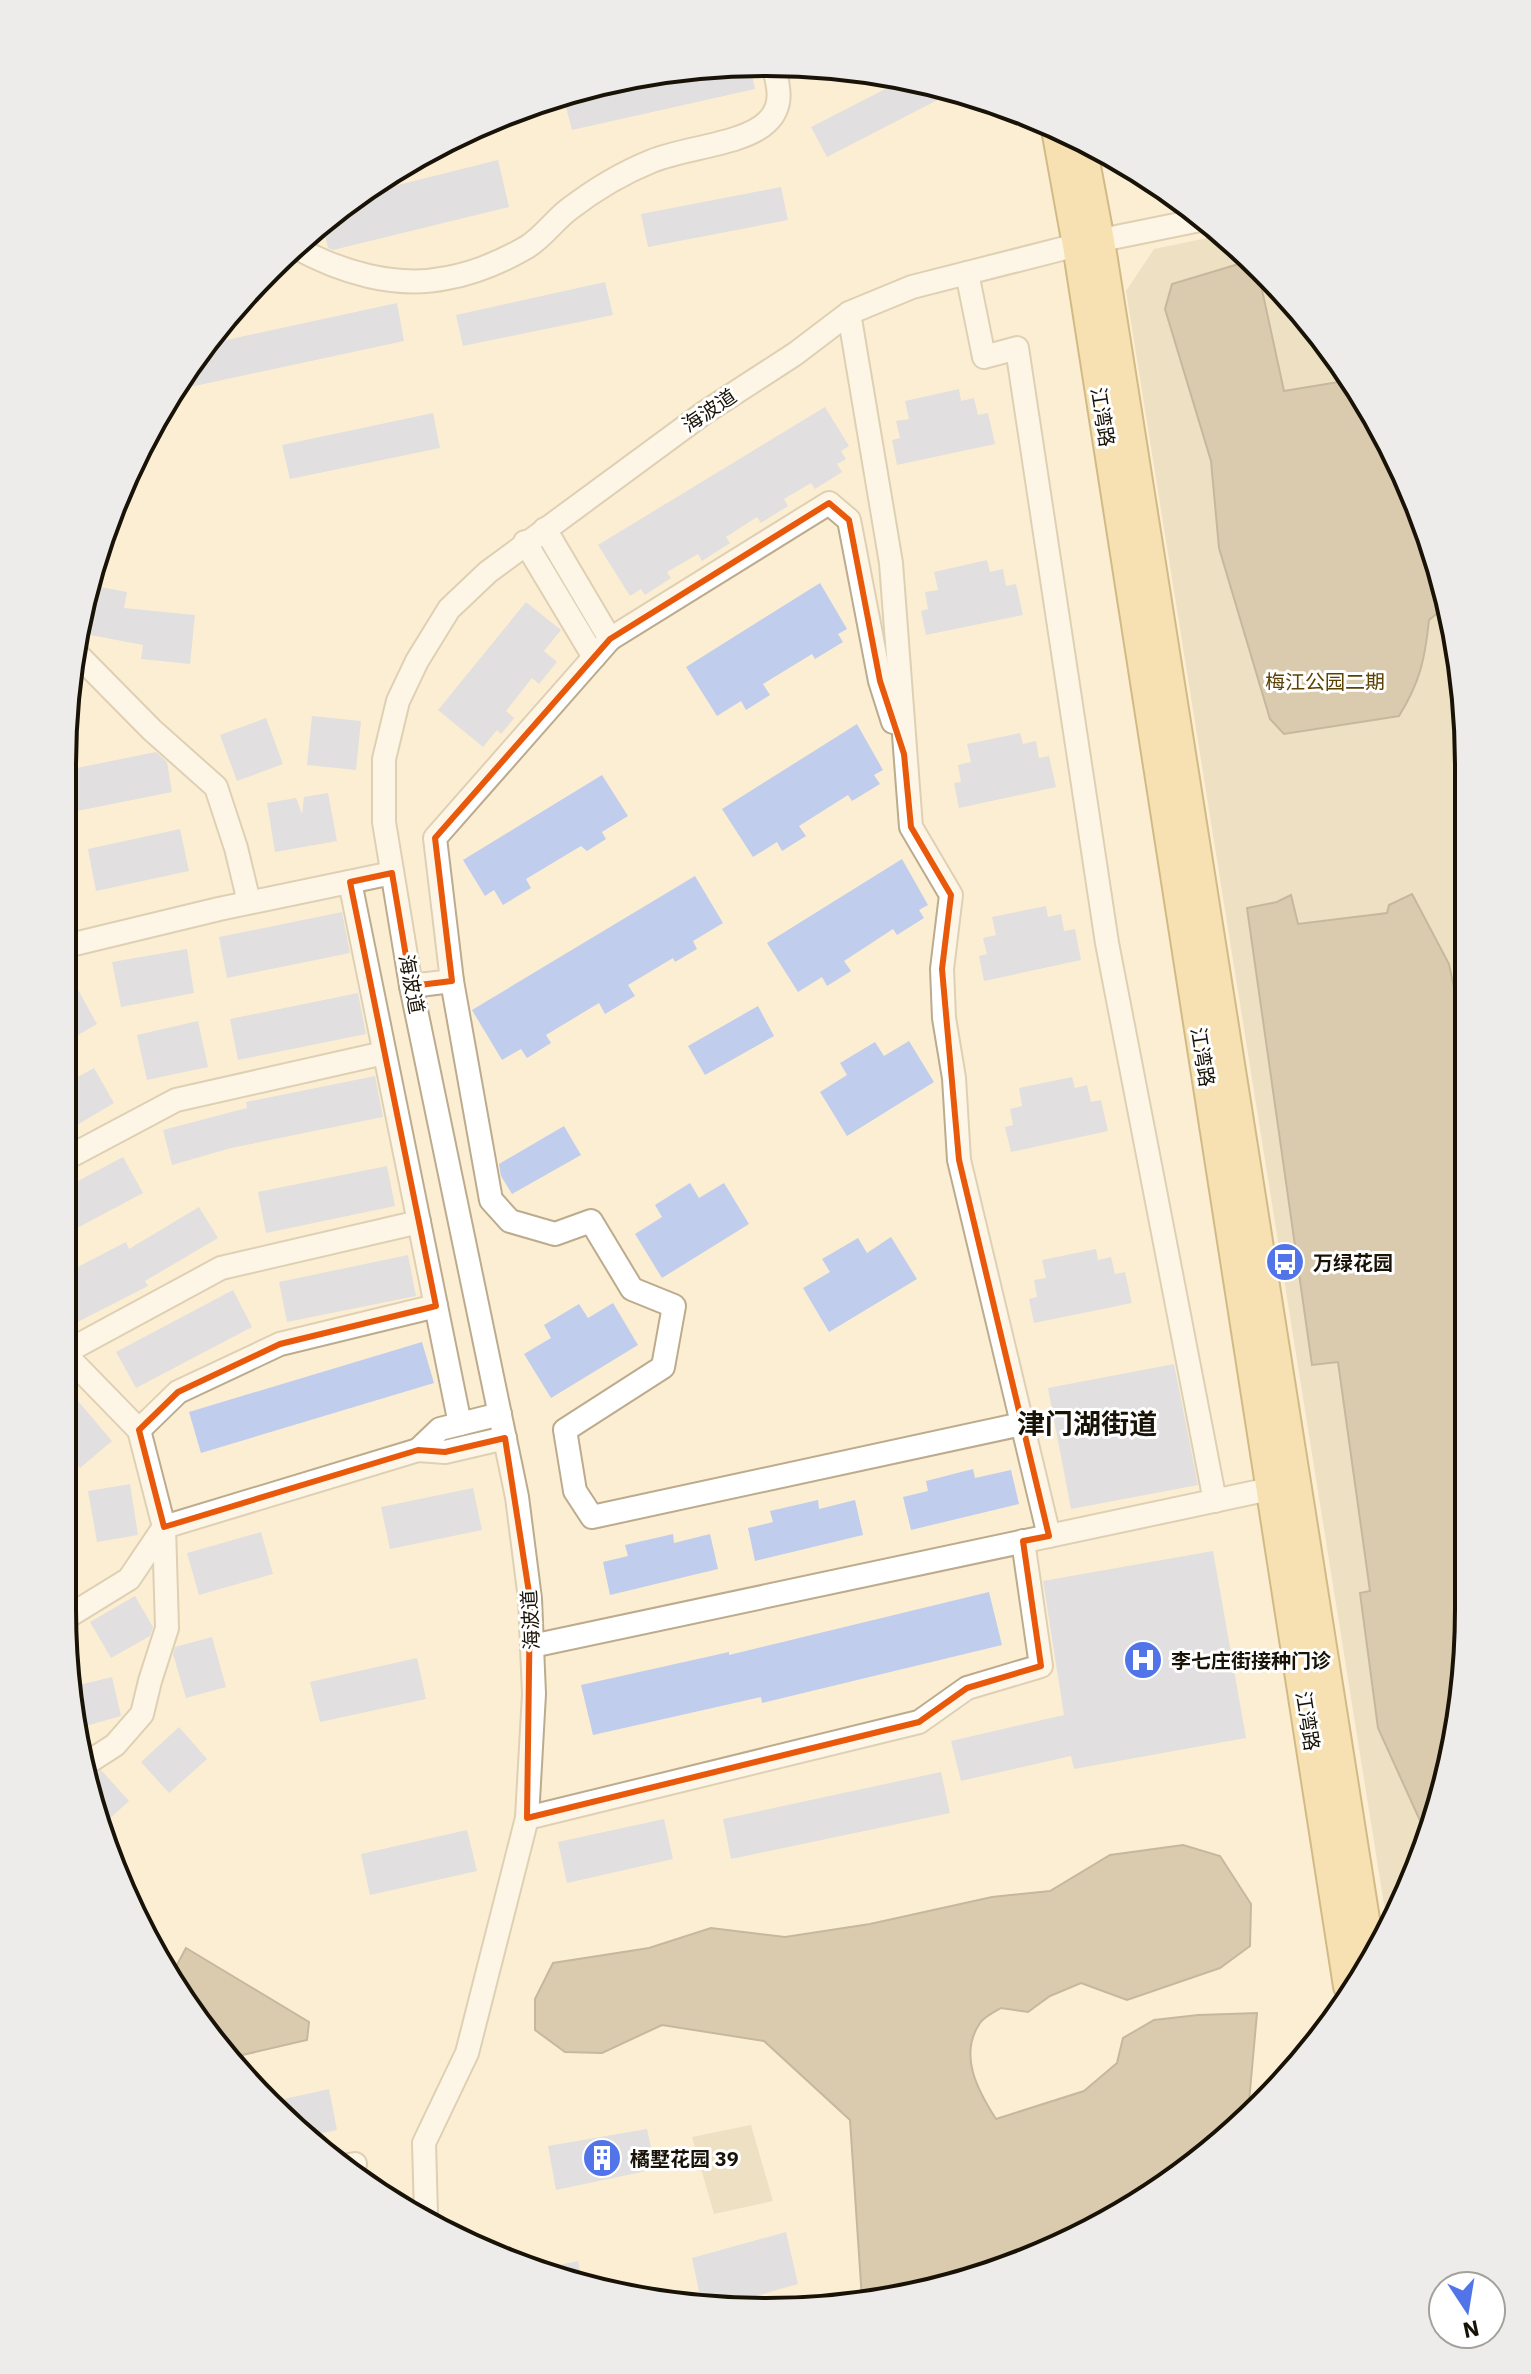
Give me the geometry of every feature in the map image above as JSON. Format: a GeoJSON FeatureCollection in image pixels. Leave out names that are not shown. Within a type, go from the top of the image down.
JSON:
{"type":"FeatureCollection","features":[{"type":"Feature","properties":{"kind":"main road","name":"江湾路"},"geometry":{"type":"LineString","coordinates":[[1060,142],[1088,243],[1200,887],[1284,1486],[1347,1979]]}},
{"type":"Feature","properties":{"kind":"main road","name":"江湾路"},"geometry":{"type":"LineString","coordinates":[[1082,153],[1088,243]]}},
{"type":"Feature","properties":{"kind":"main road","name":"江湾路"},"geometry":{"type":"LineString","coordinates":[[1284,1486],[1368,1943]]}},
{"type":"Feature","properties":{"kind":"street"},"geometry":{"type":"LineString","coordinates":[[305,252],[343,269],[389,280],[446,279],[472,272],[529,246],[567,211],[624,173],[675,153],[723,142],[764,126],[774,115],[779,102],[775,76]]}},
{"type":"Feature","properties":{"kind":"street","name":"海波道"},"geometry":{"type":"LineString","coordinates":[[426,2209],[424,2143],[467,2053],[527,1818],[534,1694],[530,1599],[519,1512],[411,986],[384,822],[384,759],[398,701],[417,661],[449,609],[488,572],[704,413],[795,354],[849,313],[912,287],[1088,243],[1190,222]]}},
{"type":"Feature","properties":{"kind":"street"},"geometry":{"type":"LineString","coordinates":[[967,273],[984,357],[1017,348],[1107,943],[1215,1501]]}},
{"type":"Feature","properties":{"kind":"street"},"geometry":{"type":"LineString","coordinates":[[849,313],[891,563],[911,827],[951,895],[942,969],[959,1160],[1049,1536]]}},
{"type":"Feature","properties":{"kind":"street"},"geometry":{"type":"LineString","coordinates":[[904,754],[880,681],[849,520],[829,503],[610,639],[435,838],[452,981],[491,1200],[510,1221],[555,1234],[591,1221],[632,1289],[674,1306],[663,1367],[565,1430],[575,1491],[592,1517],[1022,1424]]}},
{"type":"Feature","properties":{"kind":"street"},"geometry":{"type":"LineString","coordinates":[[545,529],[610,639]]}},
{"type":"Feature","properties":{"kind":"street"},"geometry":{"type":"LineString","coordinates":[[525,542],[594,657]]}},
{"type":"Feature","properties":{"kind":"street"},"geometry":{"type":"LineString","coordinates":[[84,661],[152,730],[216,787],[249,902]]}},
{"type":"Feature","properties":{"kind":"street"},"geometry":{"type":"LineString","coordinates":[[76,944],[249,902],[392,873]]}},
{"type":"Feature","properties":{"kind":"street"},"geometry":{"type":"LineString","coordinates":[[350,882],[460,1424]]}},
{"type":"Feature","properties":{"kind":"street"},"geometry":{"type":"LineString","coordinates":[[411,986],[452,981]]}},
{"type":"Feature","properties":{"kind":"street"},"geometry":{"type":"LineString","coordinates":[[76,1153],[176,1100],[384,1053]]}},
{"type":"Feature","properties":{"kind":"street"},"geometry":{"type":"LineString","coordinates":[[76,1347],[221,1268],[419,1222]]}},
{"type":"Feature","properties":{"kind":"street"},"geometry":{"type":"LineString","coordinates":[[139,1430],[178,1392],[280,1344],[436,1306]]}},
{"type":"Feature","properties":{"kind":"street"},"geometry":{"type":"LineString","coordinates":[[76,1365],[139,1430],[164,1527],[167,1628],[142,1714],[115,1745],[93,1759]]}},
{"type":"Feature","properties":{"kind":"street"},"geometry":{"type":"LineString","coordinates":[[418,1450],[440,1429],[500,1414]]}},
{"type":"Feature","properties":{"kind":"street"},"geometry":{"type":"LineString","coordinates":[[76,1612],[129,1579],[164,1527],[418,1450],[445,1452],[505,1438]]}},
{"type":"Feature","properties":{"kind":"street"},"geometry":{"type":"LineString","coordinates":[[532,1646],[1284,1486]]}},
{"type":"Feature","properties":{"kind":"street"},"geometry":{"type":"LineString","coordinates":[[527,1818],[919,1722],[967,1688],[1041,1666],[1023,1541]]}},
{"type":"Feature","properties":{"kind":"highlighted area"},"geometry":{"type":"Polygon","coordinates":[[[829,503],[849,520],[880,681],[904,754],[911,827],[951,895],[942,969],[959,1160],[1049,1536],[1023,1541],[1041,1666],[967,1688],[919,1722],[527,1818],[530,1599],[505,1438],[445,1452],[418,1450],[164,1527],[139,1430],[178,1392],[280,1344],[436,1306],[350,882],[392,873],[411,986],[452,981],[435,838],[610,639],[829,503]]]}},
{"type":"Feature","properties":{"kind":"green space","name":"梅江公园二期"},"geometry":{"type":"Polygon","coordinates":[[[1209,238],[1284,311],[1339,382],[1363,421],[1403,502],[1432,587],[1449,676],[1455,766],[1454,1654],[1442,1743],[1432,1787],[1403,1872],[1385,1911],[1126,291],[1154,249],[1209,238]]]}},
{"type":"Feature","properties":{"kind":"green space"},"geometry":{"type":"Polygon","coordinates":[[[751,2125],[773,2201],[714,2214],[692,2137],[751,2125]]]}},
{"type":"Feature","properties":{"kind":"shaded area"},"geometry":{"type":"Polygon","coordinates":[[[1238,264],[1261,287],[1284,391],[1339,382],[1363,421],[1403,502],[1438,613],[1429,620],[1420,670],[1399,716],[1284,734],[1270,719],[1219,548],[1211,461],[1165,309],[1172,284],[1238,264]]]}},
{"type":"Feature","properties":{"kind":"shaded area"},"geometry":{"type":"Polygon","coordinates":[[[1412,894],[1449,964],[1455,993],[1454,1654],[1442,1743],[1421,1822],[1378,1728],[1360,1593],[1370,1591],[1338,1362],[1312,1365],[1247,908],[1277,902],[1291,895],[1298,924],[1387,913],[1389,905],[1412,894]]]}},
{"type":"Feature","properties":{"kind":"shaded area"},"geometry":{"type":"Polygon","coordinates":[[[1183,1845],[1220,1856],[1251,1904],[1250,1946],[1220,1968],[1127,2000],[1081,1983],[1050,1996],[1028,2012],[1001,2008],[982,2021],[971,2048],[973,2072],[983,2097],[996,2119],[1084,2091],[1117,2063],[1123,2038],[1154,2020],[1257,2013],[1249,2100],[1185,2156],[1110,2206],[1029,2246],[944,2275],[861,2291],[850,2120],[764,2041],[662,2025],[602,2053],[565,2052],[535,2030],[535,1999],[553,1963],[649,1948],[711,1928],[785,1937],[870,1924],[992,1897],[1050,1891],[1110,1855],[1183,1845]]]}},
{"type":"Feature","properties":{"kind":"shaded area"},"geometry":{"type":"Polygon","coordinates":[[[186,1948],[309,2022],[307,2040],[241,2055],[176,1966],[186,1948]]]}},
{"type":"Feature","properties":{"kind":"building"},"geometry":{"type":"Polygon","coordinates":[[[752,76],[755,89],[572,130],[566,106],[587,99],[676,82],[752,76]]]}},
{"type":"Feature","properties":{"kind":"building"},"geometry":{"type":"Polygon","coordinates":[[[889,87],[941,98],[827,157],[811,127],[889,87]]]}},
{"type":"Feature","properties":{"kind":"building"},"geometry":{"type":"Polygon","coordinates":[[[498,160],[509,207],[333,250],[328,248],[325,235],[390,187],[498,160]]]}},
{"type":"Feature","properties":{"kind":"building"},"geometry":{"type":"Polygon","coordinates":[[[781,187],[788,220],[648,247],[641,214],[781,187]]]}},
{"type":"Feature","properties":{"kind":"building"},"geometry":{"type":"Polygon","coordinates":[[[605,282],[613,315],[463,346],[456,315],[605,282]]]}},
{"type":"Feature","properties":{"kind":"building"},"geometry":{"type":"Polygon","coordinates":[[[397,303],[404,341],[190,387],[222,341],[397,303]]]}},
{"type":"Feature","properties":{"kind":"building"},"geometry":{"type":"Polygon","coordinates":[[[959,389],[961,401],[974,398],[978,415],[988,413],[995,444],[897,465],[892,440],[900,438],[896,421],[909,419],[905,401],[959,389]]]}},
{"type":"Feature","properties":{"kind":"building"},"geometry":{"type":"Polygon","coordinates":[[[825,407],[849,446],[841,451],[846,459],[837,464],[842,472],[815,489],[811,483],[784,499],[788,506],[761,523],[757,517],[726,537],[730,543],[702,561],[698,554],[667,572],[671,578],[645,595],[641,589],[630,596],[598,545],[825,407]]]}},
{"type":"Feature","properties":{"kind":"building"},"geometry":{"type":"Polygon","coordinates":[[[433,413],[440,448],[290,479],[282,445],[433,413]]]}},
{"type":"Feature","properties":{"kind":"building"},"geometry":{"type":"Polygon","coordinates":[[[987,560],[990,572],[1003,569],[1006,586],[1016,584],[1023,615],[926,635],[921,611],[928,609],[925,592],[938,590],[934,572],[987,560]]]}},
{"type":"Feature","properties":{"kind":"building"},"geometry":{"type":"Polygon","coordinates":[[[820,583],[847,629],[838,634],[843,642],[815,659],[812,654],[763,684],[770,695],[746,710],[741,701],[717,716],[686,667],[820,583]]]}},
{"type":"Feature","properties":{"kind":"building"},"geometry":{"type":"Polygon","coordinates":[[[99,587],[127,592],[124,608],[195,615],[190,664],[141,659],[143,645],[88,635],[99,587]]]}},
{"type":"Feature","properties":{"kind":"building"},"geometry":{"type":"Polygon","coordinates":[[[526,602],[561,630],[544,651],[557,662],[539,684],[532,678],[506,711],[514,718],[501,734],[497,730],[483,747],[438,710],[526,602]]]}},
{"type":"Feature","properties":{"kind":"building"},"geometry":{"type":"Polygon","coordinates":[[[312,716],[361,721],[356,770],[307,765],[312,716]]]}},
{"type":"Feature","properties":{"kind":"building"},"geometry":{"type":"Polygon","coordinates":[[[266,718],[283,764],[237,781],[220,735],[266,718]]]}},
{"type":"Feature","properties":{"kind":"building"},"geometry":{"type":"Polygon","coordinates":[[[857,724],[883,770],[874,775],[880,784],[852,801],[848,795],[799,826],[806,836],[782,851],[777,842],[753,857],[722,809],[857,724]]]}},
{"type":"Feature","properties":{"kind":"building"},"geometry":{"type":"Polygon","coordinates":[[[1020,733],[1023,744],[1036,741],[1039,758],[1049,756],[1056,787],[959,808],[954,783],[961,782],[958,765],[971,762],[967,744],[1020,733]]]}},
{"type":"Feature","properties":{"kind":"building"},"geometry":{"type":"Polygon","coordinates":[[[156,752],[167,762],[172,792],[76,811],[76,768],[156,752]]]}},
{"type":"Feature","properties":{"kind":"building"},"geometry":{"type":"Polygon","coordinates":[[[602,775],[628,816],[602,832],[606,839],[587,851],[581,846],[526,879],[531,888],[503,905],[494,890],[485,896],[463,860],[602,775]]]}},
{"type":"Feature","properties":{"kind":"building"},"geometry":{"type":"Polygon","coordinates":[[[328,793],[337,841],[275,852],[267,803],[296,798],[302,814],[304,797],[328,793]]]}},
{"type":"Feature","properties":{"kind":"building"},"geometry":{"type":"Polygon","coordinates":[[[180,829],[189,871],[96,891],[88,849],[180,829]]]}},
{"type":"Feature","properties":{"kind":"building"},"geometry":{"type":"Polygon","coordinates":[[[902,859],[928,905],[919,910],[924,918],[897,935],[893,929],[844,961],[851,971],[827,986],[822,977],[798,992],[767,943],[902,859]]]}},
{"type":"Feature","properties":{"kind":"building"},"geometry":{"type":"Polygon","coordinates":[[[695,876],[723,923],[693,941],[697,949],[675,962],[673,958],[628,985],[635,996],[605,1014],[599,1003],[546,1035],[551,1043],[527,1058],[521,1049],[502,1060],[472,1010],[695,876]]]}},
{"type":"Feature","properties":{"kind":"building"},"geometry":{"type":"Polygon","coordinates":[[[1046,906],[1048,917],[1061,914],[1064,931],[1075,929],[1081,960],[984,981],[979,956],[987,954],[983,938],[996,935],[992,917],[1046,906]]]}},
{"type":"Feature","properties":{"kind":"building"},"geometry":{"type":"Polygon","coordinates":[[[342,912],[350,953],[227,978],[219,937],[342,912]]]}},
{"type":"Feature","properties":{"kind":"building"},"geometry":{"type":"Polygon","coordinates":[[[187,949],[194,993],[121,1007],[112,962],[187,949]]]}},
{"type":"Feature","properties":{"kind":"building"},"geometry":{"type":"Polygon","coordinates":[[[76,989],[97,1024],[76,1036],[76,989]]]}},
{"type":"Feature","properties":{"kind":"building"},"geometry":{"type":"Polygon","coordinates":[[[358,993],[366,1034],[238,1060],[230,1019],[358,993]]]}},
{"type":"Feature","properties":{"kind":"building"},"geometry":{"type":"Polygon","coordinates":[[[758,1006],[774,1036],[705,1075],[688,1046],[758,1006]]]}},
{"type":"Feature","properties":{"kind":"building"},"geometry":{"type":"Polygon","coordinates":[[[198,1021],[208,1067],[147,1080],[137,1035],[198,1021]]]}},
{"type":"Feature","properties":{"kind":"building"},"geometry":{"type":"Polygon","coordinates":[[[909,1041],[934,1082],[847,1136],[820,1092],[847,1075],[840,1063],[875,1042],[884,1056],[909,1041]]]}},
{"type":"Feature","properties":{"kind":"building"},"geometry":{"type":"Polygon","coordinates":[[[94,1068],[114,1103],[76,1125],[76,1078],[94,1068]]]}},
{"type":"Feature","properties":{"kind":"building"},"geometry":{"type":"Polygon","coordinates":[[[375,1076],[383,1117],[231,1148],[172,1165],[163,1130],[247,1108],[246,1102],[375,1076]]]}},
{"type":"Feature","properties":{"kind":"building"},"geometry":{"type":"Polygon","coordinates":[[[1072,1077],[1075,1088],[1087,1085],[1091,1102],[1101,1100],[1108,1131],[1011,1152],[1005,1127],[1013,1125],[1010,1109],[1022,1106],[1019,1088],[1072,1077]]]}},
{"type":"Feature","properties":{"kind":"building"},"geometry":{"type":"Polygon","coordinates":[[[564,1126],[581,1155],[512,1194],[501,1176],[499,1164],[564,1126]]]}},
{"type":"Feature","properties":{"kind":"building"},"geometry":{"type":"Polygon","coordinates":[[[123,1157],[143,1193],[76,1229],[76,1182],[123,1157]]]}},
{"type":"Feature","properties":{"kind":"building"},"geometry":{"type":"Polygon","coordinates":[[[387,1166],[395,1206],[266,1233],[258,1192],[387,1166]]]}},
{"type":"Feature","properties":{"kind":"building"},"geometry":{"type":"Polygon","coordinates":[[[690,1183],[699,1198],[724,1183],[749,1224],[662,1278],[635,1234],[662,1217],[655,1205],[690,1183]]]}},
{"type":"Feature","properties":{"kind":"building"},"geometry":{"type":"Polygon","coordinates":[[[199,1207],[218,1238],[145,1281],[148,1286],[76,1323],[76,1268],[126,1242],[129,1249],[199,1207]]]}},
{"type":"Feature","properties":{"kind":"building"},"geometry":{"type":"Polygon","coordinates":[[[891,1237],[917,1279],[829,1332],[803,1288],[830,1272],[822,1259],[858,1238],[867,1253],[891,1237]]]}},
{"type":"Feature","properties":{"kind":"building"},"geometry":{"type":"Polygon","coordinates":[[[1096,1249],[1098,1260],[1111,1257],[1115,1274],[1125,1272],[1132,1303],[1034,1323],[1029,1299],[1037,1297],[1034,1280],[1046,1278],[1042,1260],[1096,1249]]]}},
{"type":"Feature","properties":{"kind":"building"},"geometry":{"type":"Polygon","coordinates":[[[408,1255],[416,1296],[287,1322],[279,1282],[408,1255]]]}},
{"type":"Feature","properties":{"kind":"building"},"geometry":{"type":"Polygon","coordinates":[[[233,1290],[252,1327],[136,1388],[116,1352],[233,1290]]]}},
{"type":"Feature","properties":{"kind":"building"},"geometry":{"type":"Polygon","coordinates":[[[613,1303],[638,1345],[551,1398],[524,1354],[551,1338],[544,1325],[579,1304],[588,1318],[613,1303]]]}},
{"type":"Feature","properties":{"kind":"building"},"geometry":{"type":"Polygon","coordinates":[[[422,1342],[434,1383],[201,1453],[189,1412],[422,1342]]]}},
{"type":"Feature","properties":{"kind":"building"},"geometry":{"type":"Polygon","coordinates":[[[1174,1364],[1198,1485],[1071,1509],[1048,1388],[1174,1364]]]}},
{"type":"Feature","properties":{"kind":"building"},"geometry":{"type":"Polygon","coordinates":[[[78,1401],[112,1441],[80,1468],[76,1463],[78,1401]]]}},
{"type":"Feature","properties":{"kind":"building"},"geometry":{"type":"Polygon","coordinates":[[[973,1469],[975,1478],[1011,1470],[1019,1504],[911,1530],[903,1497],[928,1491],[926,1481],[973,1469]]]}},
{"type":"Feature","properties":{"kind":"building"},"geometry":{"type":"Polygon","coordinates":[[[130,1484],[138,1535],[97,1542],[88,1491],[130,1484]]]}},
{"type":"Feature","properties":{"kind":"building"},"geometry":{"type":"Polygon","coordinates":[[[473,1488],[482,1530],[390,1549],[381,1507],[473,1488]]]}},
{"type":"Feature","properties":{"kind":"building"},"geometry":{"type":"Polygon","coordinates":[[[818,1500],[819,1509],[855,1500],[863,1535],[755,1561],[748,1528],[773,1522],[770,1511],[818,1500]]]}},
{"type":"Feature","properties":{"kind":"building"},"geometry":{"type":"Polygon","coordinates":[[[261,1532],[273,1574],[199,1595],[187,1553],[261,1532]]]}},
{"type":"Feature","properties":{"kind":"building"},"geometry":{"type":"Polygon","coordinates":[[[673,1534],[674,1543],[710,1534],[718,1569],[610,1595],[603,1562],[628,1556],[625,1545],[673,1534]]]}},
{"type":"Feature","properties":{"kind":"building","name":"李七庄街接种门诊"},"geometry":{"type":"Polygon","coordinates":[[[1213,1551],[1246,1738],[1074,1769],[1071,1756],[961,1781],[951,1741],[1064,1715],[1043,1581],[1213,1551]]]}},
{"type":"Feature","properties":{"kind":"building"},"geometry":{"type":"Polygon","coordinates":[[[989,1592],[1002,1645],[762,1703],[761,1697],[593,1735],[581,1685],[729,1652],[729,1655],[989,1592]]]}},
{"type":"Feature","properties":{"kind":"building"},"geometry":{"type":"Polygon","coordinates":[[[135,1596],[153,1627],[150,1636],[111,1658],[90,1622],[135,1596]]]}},
{"type":"Feature","properties":{"kind":"building"},"geometry":{"type":"Polygon","coordinates":[[[212,1637],[226,1687],[186,1698],[173,1654],[175,1647],[212,1637]]]}},
{"type":"Feature","properties":{"kind":"building"},"geometry":{"type":"Polygon","coordinates":[[[417,1658],[426,1699],[320,1722],[310,1682],[417,1658]]]}},
{"type":"Feature","properties":{"kind":"building"},"geometry":{"type":"Polygon","coordinates":[[[112,1677],[121,1716],[86,1726],[80,1685],[112,1677]]]}},
{"type":"Feature","properties":{"kind":"building"},"geometry":{"type":"Polygon","coordinates":[[[179,1727],[207,1759],[169,1793],[141,1762],[179,1727]]]}},
{"type":"Feature","properties":{"kind":"building"},"geometry":{"type":"Polygon","coordinates":[[[101,1770],[129,1801],[109,1819],[99,1787],[96,1774],[101,1770]]]}},
{"type":"Feature","properties":{"kind":"building"},"geometry":{"type":"Polygon","coordinates":[[[941,1772],[950,1813],[731,1859],[723,1819],[941,1772]]]}},
{"type":"Feature","properties":{"kind":"building"},"geometry":{"type":"Polygon","coordinates":[[[664,1819],[673,1859],[567,1883],[558,1842],[664,1819]]]}},
{"type":"Feature","properties":{"kind":"building"},"geometry":{"type":"Polygon","coordinates":[[[467,1830],[477,1871],[370,1895],[361,1854],[467,1830]]]}},
{"type":"Feature","properties":{"kind":"building"},"geometry":{"type":"Polygon","coordinates":[[[329,2089],[337,2130],[319,2134],[282,2100],[329,2089]]]}},
{"type":"Feature","properties":{"kind":"building","name":"橘墅花园 39"},"geometry":{"type":"Polygon","coordinates":[[[647,2129],[656,2169],[556,2190],[548,2146],[647,2129]]]}},
{"type":"Feature","properties":{"kind":"building"},"geometry":{"type":"Polygon","coordinates":[[[786,2232],[798,2284],[750,2298],[700,2295],[692,2258],[786,2232]]]}},
{"type":"Feature","properties":{"kind":"building"},"geometry":{"type":"Polygon","coordinates":[[[578,2261],[580,2273],[558,2265],[578,2261]]]}},
{"type":"Feature","properties":{"kind":"place","name":"万绿花园"},"geometry":{"type":"Point","coordinates":[1285,1262]}},
{"type":"Feature","properties":{"kind":"place","name":"李七庄街接种门诊"},"geometry":{"type":"Point","coordinates":[1143,1660]}},
{"type":"Feature","properties":{"kind":"place","name":"橘墅花园 39"},"geometry":{"type":"Point","coordinates":[602,2158]}},
{"type":"Feature","properties":{"kind":"district","name":"津门湖街道"},"geometry":{"type":"Point","coordinates":[1087,1423]}}]}
